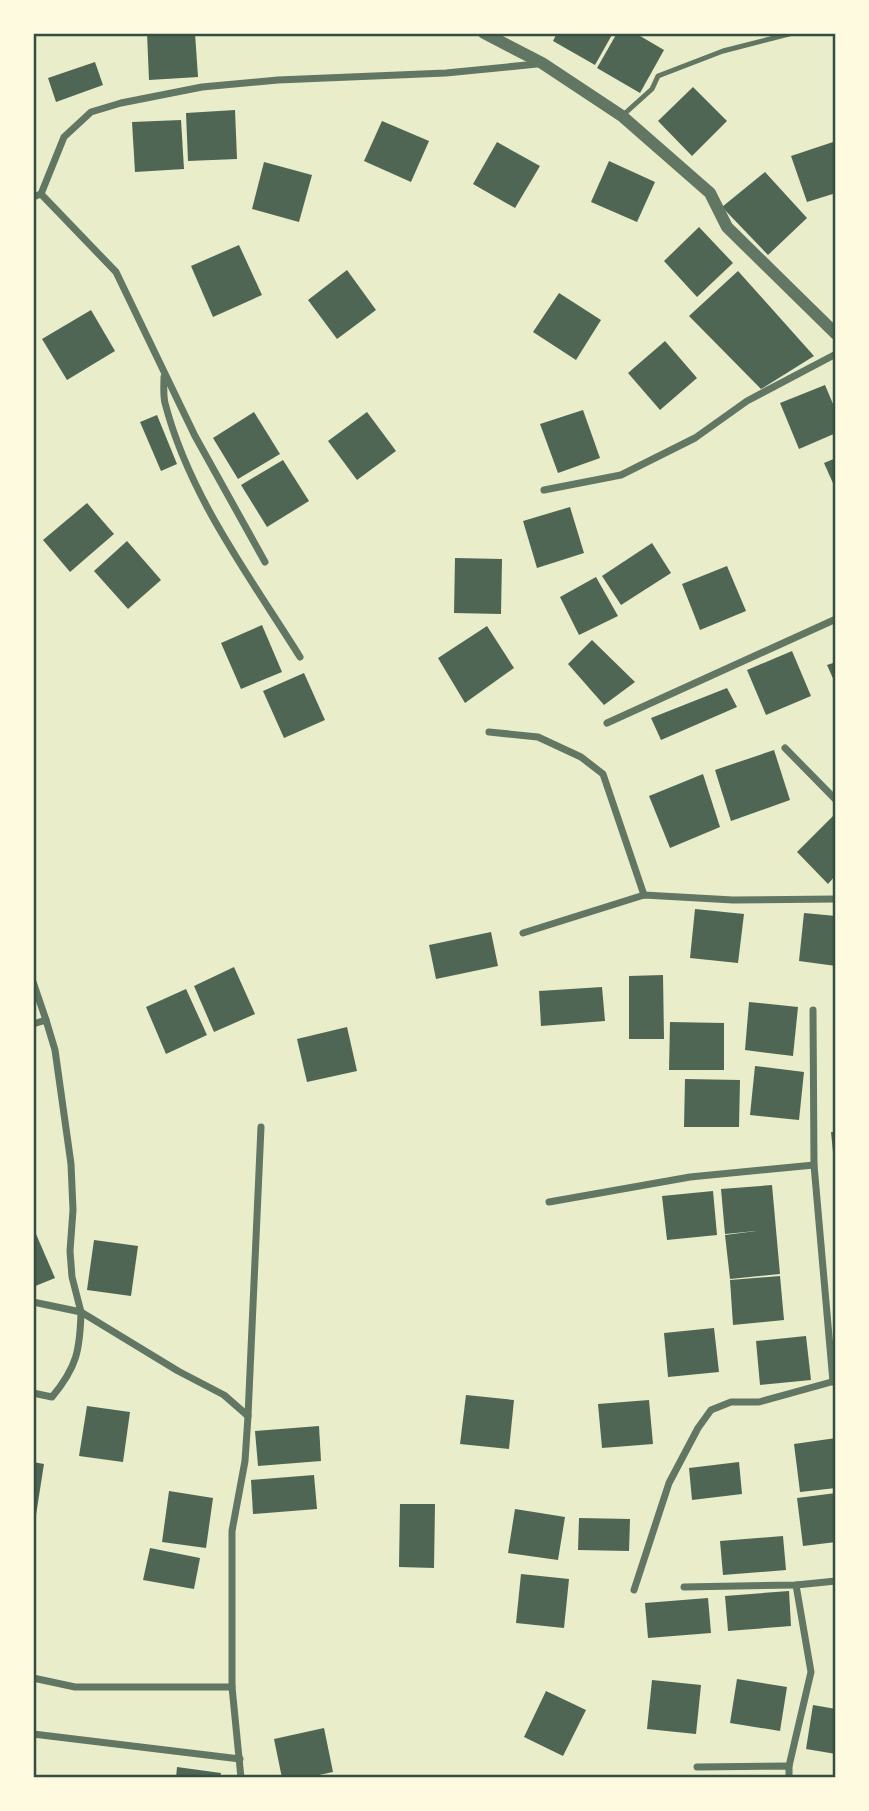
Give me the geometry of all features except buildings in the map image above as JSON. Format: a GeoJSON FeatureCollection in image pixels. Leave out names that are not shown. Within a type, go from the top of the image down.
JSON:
{"type":"FeatureCollection","features":[{"type":"Feature","properties":{"kind":"street"},"geometry":{"type":"LineString","coordinates":[[484,33],[542,63],[622,116],[710,193],[727,227],[836,334]]}},
{"type":"Feature","properties":{"kind":"street"},"geometry":{"type":"LineString","coordinates":[[265,562],[195,436],[116,272],[37,196],[64,137],[92,112],[121,103],[202,87],[278,80],[446,73],[542,63]]}},
{"type":"Feature","properties":{"kind":"street"},"geometry":{"type":"LineString","coordinates":[[544,490],[621,475],[695,438],[747,401],[836,354]]}},
{"type":"Feature","properties":{"kind":"street"},"geometry":{"type":"LineString","coordinates":[[164,372],[164,401],[189,471],[214,518],[300,657]]}},
{"type":"Feature","properties":{"kind":"street"},"geometry":{"type":"LineString","coordinates":[[607,723],[836,619]]}},
{"type":"Feature","properties":{"kind":"street"},"geometry":{"type":"LineString","coordinates":[[489,732],[538,737],[582,757],[603,774],[644,895]]}},
{"type":"Feature","properties":{"kind":"street"},"geometry":{"type":"LineString","coordinates":[[786,748],[836,800]]}},
{"type":"Feature","properties":{"kind":"street"},"geometry":{"type":"LineString","coordinates":[[523,933],[644,895],[733,900],[836,899]]}},
{"type":"Feature","properties":{"kind":"street"},"geometry":{"type":"LineString","coordinates":[[33,982],[55,1050],[71,1164],[72,1277],[81,1312],[80,1346],[67,1379],[52,1397],[33,1393]]}},
{"type":"Feature","properties":{"kind":"street"},"geometry":{"type":"LineString","coordinates":[[634,1590],[669,1483],[710,1410],[731,1402],[760,1402],[834,1382],[814,1165],[813,1010]]}},
{"type":"Feature","properties":{"kind":"street"},"geometry":{"type":"LineString","coordinates":[[33,1024],[46,1020]]}},
{"type":"Feature","properties":{"kind":"street"},"geometry":{"type":"LineString","coordinates":[[241,1778],[232,1687],[232,1531],[245,1461],[261,1127]]}},
{"type":"Feature","properties":{"kind":"street"},"geometry":{"type":"LineString","coordinates":[[549,1202],[690,1177],[814,1165]]}},
{"type":"Feature","properties":{"kind":"street"},"geometry":{"type":"LineString","coordinates":[[33,1302],[81,1312],[178,1371],[224,1395],[248,1416]]}},
{"type":"Feature","properties":{"kind":"street"},"geometry":{"type":"LineString","coordinates":[[684,1587],[796,1585],[836,1581]]}},
{"type":"Feature","properties":{"kind":"street"},"geometry":{"type":"LineString","coordinates":[[789,1778],[789,1766],[811,1672],[796,1585]]}},
{"type":"Feature","properties":{"kind":"street"},"geometry":{"type":"LineString","coordinates":[[33,1678],[75,1687],[232,1687]]}},
{"type":"Feature","properties":{"kind":"street"},"geometry":{"type":"LineString","coordinates":[[33,1734],[240,1759]]}},
{"type":"Feature","properties":{"kind":"street"},"geometry":{"type":"LineString","coordinates":[[697,1767],[789,1766]]}},
{"type":"Feature","properties":{"kind":"lane"},"geometry":{"type":"LineString","coordinates":[[622,116],[652,89],[659,76],[723,51],[793,33]]}}]}
